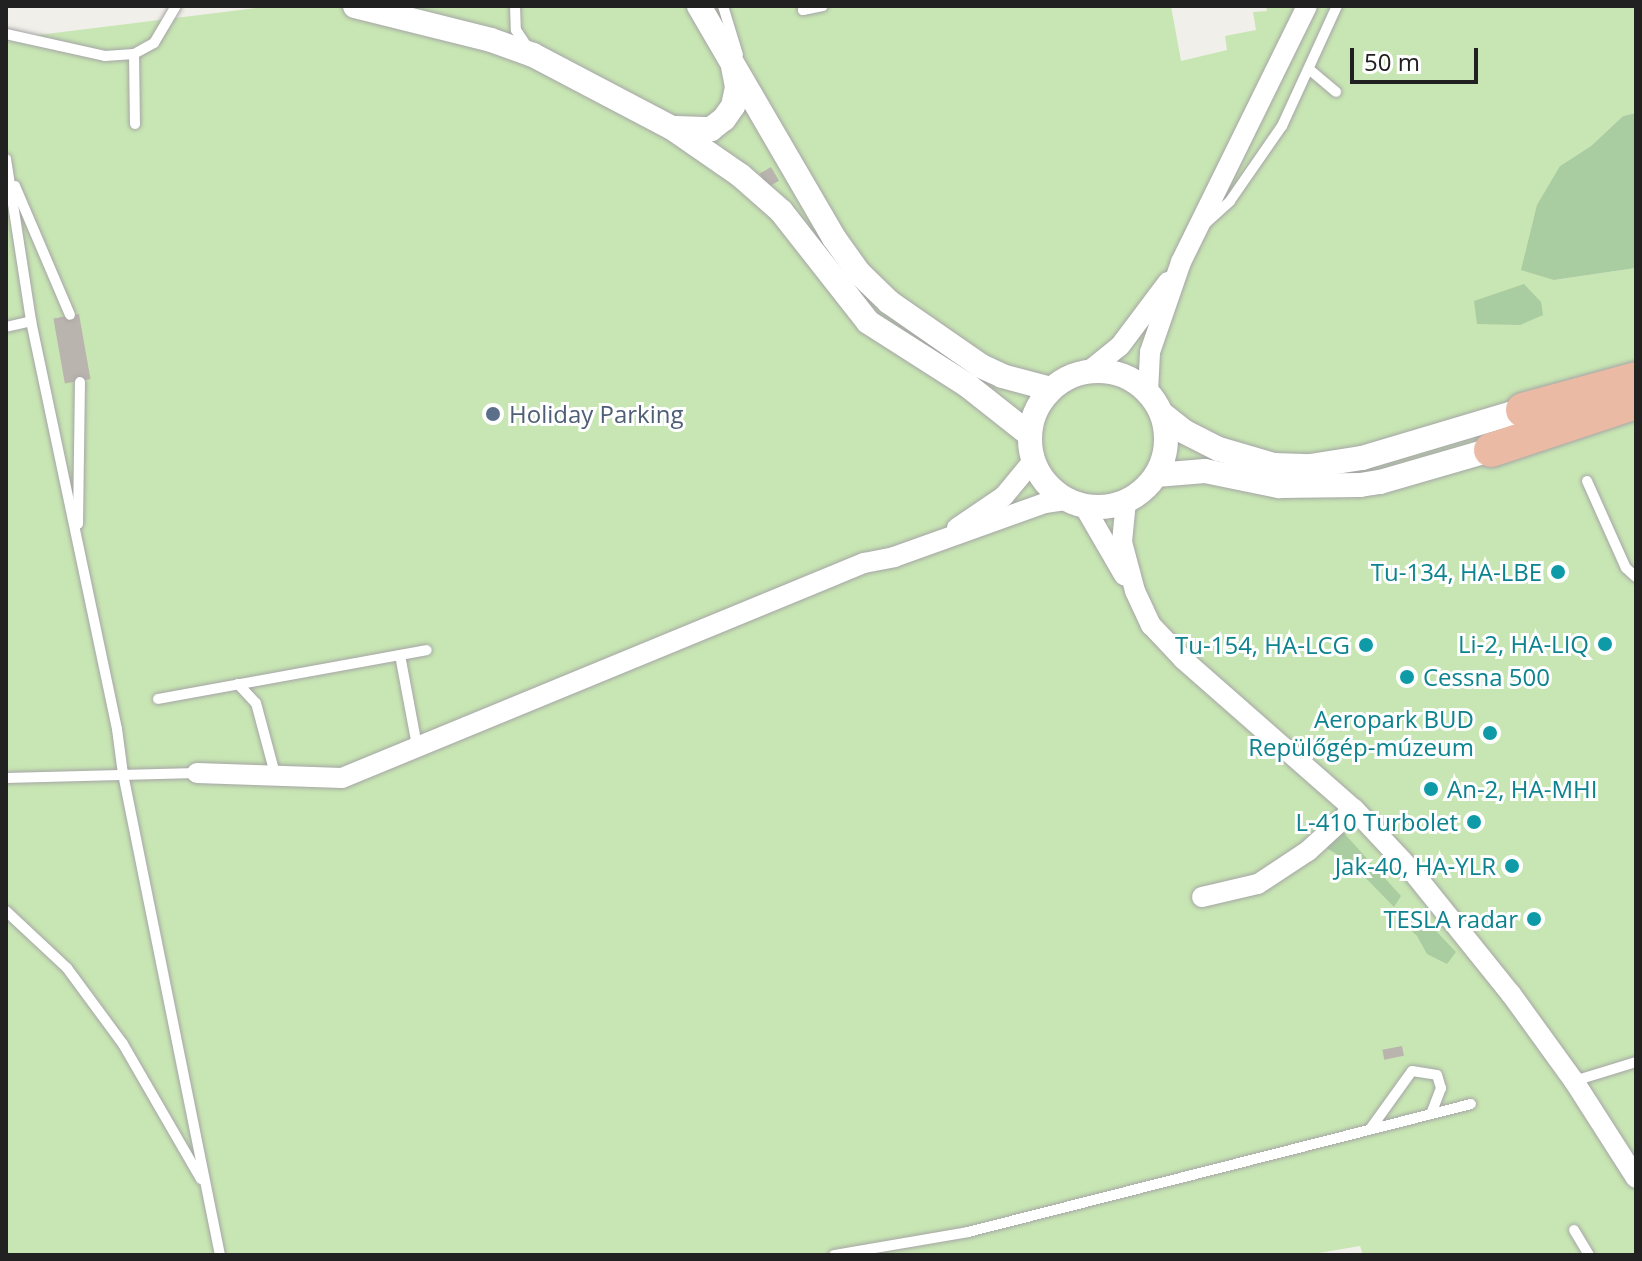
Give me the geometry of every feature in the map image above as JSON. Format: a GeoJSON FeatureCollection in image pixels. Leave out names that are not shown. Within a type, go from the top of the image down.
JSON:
{"type":"FeatureCollection","features":[{"type":"Feature","properties":{"kind":"highway"},"geometry":{"type":"LineString","coordinates":[[1523,410],[1636,379]]}},
{"type":"Feature","properties":{"kind":"highway"},"geometry":{"type":"LineString","coordinates":[[1491,450],[1636,402]]}},
{"type":"Feature","properties":{"kind":"highway"},"geometry":{"type":"LineString","coordinates":[[1491,450],[1636,421]]}},
{"type":"Feature","properties":{"kind":"street"},"geometry":{"type":"LineString","coordinates":[[355,6],[533,55],[672,128],[740,175],[781,211],[868,322],[967,385],[1029,434]]}},
{"type":"Feature","properties":{"kind":"street"},"geometry":{"type":"LineString","coordinates":[[699,6],[834,238],[869,283],[916,323],[981,366],[1002,376],[1051,389]]}},
{"type":"Feature","properties":{"kind":"street"},"geometry":{"type":"LineString","coordinates":[[1148,392],[1150,352],[1181,262],[1307,6]]}},
{"type":"Feature","properties":{"kind":"street"},"geometry":{"type":"LineString","coordinates":[[672,128],[693,131],[711,129],[724,119],[733,106],[737,87],[732,61]]}},
{"type":"Feature","properties":{"kind":"street"},"geometry":{"type":"LineString","coordinates":[[1089,371],[1135,328],[1181,262]]}},
{"type":"Feature","properties":{"kind":"street"},"geometry":{"type":"LineString","coordinates":[[1523,410],[1362,458],[1310,466],[1274,465],[1219,449],[1185,432],[1162,414],[1148,392],[1115,372],[1089,371],[1069,377],[1051,389],[1034,414],[1029,434],[1033,461],[1046,483],[1075,503],[1135,591],[1162,638],[1354,809],[1412,871],[1511,994],[1574,1081],[1636,1178]]}},
{"type":"Feature","properties":{"kind":"street"},"geometry":{"type":"LineString","coordinates":[[197,773],[342,778],[864,563],[894,557],[1045,503],[1105,507],[1126,501],[1156,475],[1166,445],[1162,414]]}},
{"type":"Feature","properties":{"kind":"street"},"geometry":{"type":"LineString","coordinates":[[1156,475],[1205,471],[1279,486],[1360,485],[1491,450]]}},
{"type":"Feature","properties":{"kind":"street"},"geometry":{"type":"LineString","coordinates":[[941,539],[1004,496],[1033,461]]}},
{"type":"Feature","properties":{"kind":"street"},"geometry":{"type":"LineString","coordinates":[[1126,501],[1122,542],[1135,591]]}},
{"type":"Feature","properties":{"kind":"street"},"geometry":{"type":"LineString","coordinates":[[1202,897],[1258,884],[1308,851],[1354,809]]}},
{"type":"Feature","properties":{"kind":"lane"},"geometry":{"type":"LineString","coordinates":[[6,34],[105,56],[134,54],[154,43],[176,6]]}},
{"type":"Feature","properties":{"kind":"lane"},"geometry":{"type":"LineString","coordinates":[[515,6],[516,30],[533,55]]}},
{"type":"Feature","properties":{"kind":"lane"},"geometry":{"type":"LineString","coordinates":[[723,6],[753,98]]}},
{"type":"Feature","properties":{"kind":"lane"},"geometry":{"type":"LineString","coordinates":[[803,6],[803,10],[823,6]]}},
{"type":"Feature","properties":{"kind":"lane"},"geometry":{"type":"LineString","coordinates":[[1190,242],[1230,201],[1259,162],[1310,70],[1337,6]]}},
{"type":"Feature","properties":{"kind":"lane"},"geometry":{"type":"LineString","coordinates":[[134,54],[135,124]]}},
{"type":"Feature","properties":{"kind":"lane"},"geometry":{"type":"LineString","coordinates":[[1310,70],[1336,92]]}},
{"type":"Feature","properties":{"kind":"lane"},"geometry":{"type":"LineString","coordinates":[[6,159],[31,321],[117,729],[123,774],[220,1255]]}},
{"type":"Feature","properties":{"kind":"lane"},"geometry":{"type":"LineString","coordinates":[[9,173],[70,315]]}},
{"type":"Feature","properties":{"kind":"lane"},"geometry":{"type":"LineString","coordinates":[[6,327],[31,321]]}},
{"type":"Feature","properties":{"kind":"lane"},"geometry":{"type":"LineString","coordinates":[[78,542],[80,382]]}},
{"type":"Feature","properties":{"kind":"lane"},"geometry":{"type":"LineString","coordinates":[[1587,481],[1626,568],[1636,577]]}},
{"type":"Feature","properties":{"kind":"lane"},"geometry":{"type":"LineString","coordinates":[[158,699],[427,650]]}},
{"type":"Feature","properties":{"kind":"lane"},"geometry":{"type":"LineString","coordinates":[[400,655],[417,746]]}},
{"type":"Feature","properties":{"kind":"lane"},"geometry":{"type":"LineString","coordinates":[[238,684],[256,703],[275,774]]}},
{"type":"Feature","properties":{"kind":"lane"},"geometry":{"type":"LineString","coordinates":[[6,778],[197,773]]}},
{"type":"Feature","properties":{"kind":"lane"},"geometry":{"type":"LineString","coordinates":[[6,911],[67,968],[123,1044],[207,1189]]}},
{"type":"Feature","properties":{"kind":"lane"},"geometry":{"type":"LineString","coordinates":[[1574,1081],[1636,1062]]}},
{"type":"Feature","properties":{"kind":"lane"},"geometry":{"type":"LineString","coordinates":[[1371,1128],[1412,1071],[1437,1075],[1441,1088],[1431,1114]]}},
{"type":"Feature","properties":{"kind":"lane"},"geometry":{"type":"LineString","coordinates":[[834,1255],[968,1232],[1471,1104]]}},
{"type":"Feature","properties":{"kind":"lane"},"geometry":{"type":"LineString","coordinates":[[1574,1230],[1589,1255]]}},
{"type":"Feature","properties":{"kind":"green space"},"geometry":{"type":"Polygon","coordinates":[[[273,6],[1171,6],[1181,61],[1227,50],[1225,36],[1256,30],[1253,12],[1267,11],[1266,6],[1636,6],[1636,113],[1623,116],[1591,146],[1560,166],[1554,280],[1636,268],[1636,1255],[1363,1255],[1360,1246],[1307,1255],[6,1255],[6,39],[273,6]]]}},
{"type":"Feature","properties":{"kind":"green space"},"geometry":{"type":"Polygon","coordinates":[[[1636,113],[1636,268],[1554,280],[1521,270],[1537,205],[1560,166],[1591,146],[1623,116],[1636,113]]]}},
{"type":"Feature","properties":{"kind":"green space"},"geometry":{"type":"Polygon","coordinates":[[[1524,284],[1541,302],[1543,315],[1520,325],[1477,324],[1474,301],[1524,284]]]}},
{"type":"Feature","properties":{"kind":"green space"},"geometry":{"type":"Polygon","coordinates":[[[1342,831],[1401,896],[1394,907],[1352,864],[1319,843],[1342,831]]]}},
{"type":"Feature","properties":{"kind":"green space"},"geometry":{"type":"Polygon","coordinates":[[[1417,911],[1456,952],[1447,964],[1427,954],[1407,926],[1417,911]]]}},
{"type":"Feature","properties":{"kind":"building"},"geometry":{"type":"Polygon","coordinates":[[[771,167],[779,181],[768,187],[760,174],[771,167]]]}},
{"type":"Feature","properties":{"kind":"building"},"geometry":{"type":"Polygon","coordinates":[[[79,314],[90,379],[65,384],[53,319],[79,314]]]}},
{"type":"Feature","properties":{"kind":"building"},"geometry":{"type":"Polygon","coordinates":[[[1402,1046],[1404,1056],[1384,1060],[1382,1050],[1402,1046]]]}},
{"type":"Feature","properties":{"kind":"place","name":"Holiday Parking"},"geometry":{"type":"Point","coordinates":[493,414]}},
{"type":"Feature","properties":{"kind":"place","name":"Tu-134, HA-LBE"},"geometry":{"type":"Point","coordinates":[1558,572]}},
{"type":"Feature","properties":{"kind":"place","name":"Li-2, HA-LIQ"},"geometry":{"type":"Point","coordinates":[1605,644]}},
{"type":"Feature","properties":{"kind":"place","name":"Tu-154, HA-LCG"},"geometry":{"type":"Point","coordinates":[1366,645]}},
{"type":"Feature","properties":{"kind":"place","name":"Cessna 500"},"geometry":{"type":"Point","coordinates":[1407,677]}},
{"type":"Feature","properties":{"kind":"place","name":"Aeropark BUD Repülőgép-múzeum"},"geometry":{"type":"Point","coordinates":[1490,733]}},
{"type":"Feature","properties":{"kind":"place","name":"An-2, HA-MHI"},"geometry":{"type":"Point","coordinates":[1431,789]}},
{"type":"Feature","properties":{"kind":"place","name":"L-410 Turbolet"},"geometry":{"type":"Point","coordinates":[1474,822]}},
{"type":"Feature","properties":{"kind":"place","name":"Jak-40, HA-YLR"},"geometry":{"type":"Point","coordinates":[1512,866]}},
{"type":"Feature","properties":{"kind":"place","name":"TESLA radar"},"geometry":{"type":"Point","coordinates":[1534,919]}}]}
